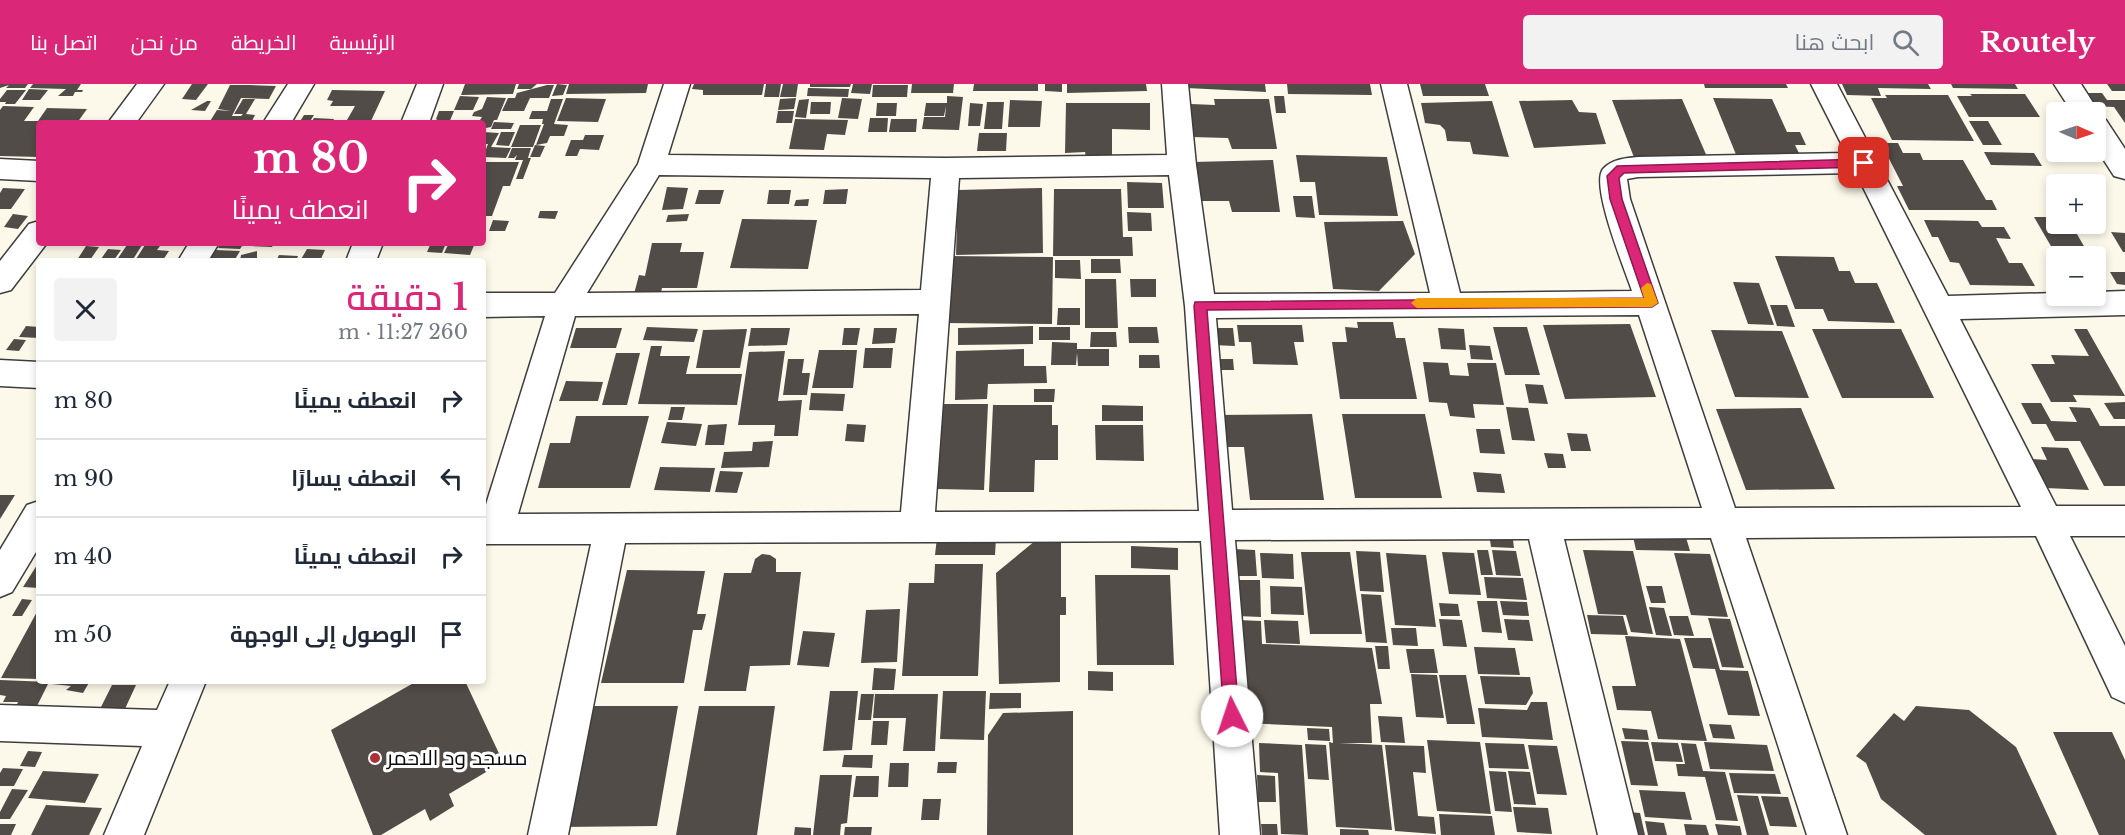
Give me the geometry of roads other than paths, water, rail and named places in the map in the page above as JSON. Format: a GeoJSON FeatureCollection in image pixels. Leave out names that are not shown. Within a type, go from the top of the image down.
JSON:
{"type":"FeatureCollection","features":[{"type":"Feature","properties":{"kind":"street"},"geometry":{"type":"LineString","coordinates":[[124,120],[151,84]]}},
{"type":"Feature","properties":{"kind":"street"},"geometry":{"type":"LineString","coordinates":[[279,120],[301,84]]}},
{"type":"Feature","properties":{"kind":"street"},"geometry":{"type":"LineString","coordinates":[[416,120],[430,84]]}},
{"type":"Feature","properties":{"kind":"street"},"geometry":{"type":"LineString","coordinates":[[677,84],[651,165],[563,306],[490,529],[2125,521]]}},
{"type":"Feature","properties":{"kind":"street"},"geometry":{"type":"LineString","coordinates":[[1175,84],[1182,165],[1200,306],[1240,835]]}},
{"type":"Feature","properties":{"kind":"street"},"geometry":{"type":"LineString","coordinates":[[1394,84],[1448,303]]}},
{"type":"Feature","properties":{"kind":"street"},"geometry":{"type":"LineString","coordinates":[[1824,84],[1939,308],[2125,685]]}},
{"type":"Feature","properties":{"kind":"street"},"geometry":{"type":"LineString","coordinates":[[2067,84],[2079,102]]}},
{"type":"Feature","properties":{"kind":"street"},"geometry":{"type":"LineString","coordinates":[[2106,141],[2125,169]]}},
{"type":"Feature","properties":{"kind":"street"},"geometry":{"type":"LineString","coordinates":[[1827,835],[1616,199],[1613,176],[1621,169],[1864,163]]}},
{"type":"Feature","properties":{"kind":"street"},"geometry":{"type":"LineString","coordinates":[[651,165],[946,168],[1182,165]]}},
{"type":"Feature","properties":{"kind":"street"},"geometry":{"type":"LineString","coordinates":[[917,526],[946,168]]}},
{"type":"Feature","properties":{"kind":"street"},"geometry":{"type":"LineString","coordinates":[[0,170],[36,171]]}},
{"type":"Feature","properties":{"kind":"street"},"geometry":{"type":"LineString","coordinates":[[0,282],[36,236]]}},
{"type":"Feature","properties":{"kind":"street"},"geometry":{"type":"LineString","coordinates":[[486,305],[936,302]]}},
{"type":"Feature","properties":{"kind":"street"},"geometry":{"type":"LineString","coordinates":[[1200,306],[1652,303]]}},
{"type":"Feature","properties":{"kind":"street"},"geometry":{"type":"LineString","coordinates":[[1939,308],[2125,303]]}},
{"type":"Feature","properties":{"kind":"street"},"geometry":{"type":"LineString","coordinates":[[0,373],[36,375]]}},
{"type":"Feature","properties":{"kind":"street"},"geometry":{"type":"LineString","coordinates":[[0,581],[36,521]]}},
{"type":"Feature","properties":{"kind":"street"},"geometry":{"type":"LineString","coordinates":[[1543,524],[1618,835]]}},
{"type":"Feature","properties":{"kind":"street"},"geometry":{"type":"LineString","coordinates":[[548,835],[611,528]]}},
{"type":"Feature","properties":{"kind":"street"},"geometry":{"type":"LineString","coordinates":[[124,835],[166,729],[187,684]]}},
{"type":"Feature","properties":{"kind":"street"},"geometry":{"type":"LineString","coordinates":[[0,723],[166,729]]}},
{"type":"Feature","properties":{"kind":"place","name":"مسجد ود الاحمر"},"geometry":{"type":"Point","coordinates":[375,758]}}]}
